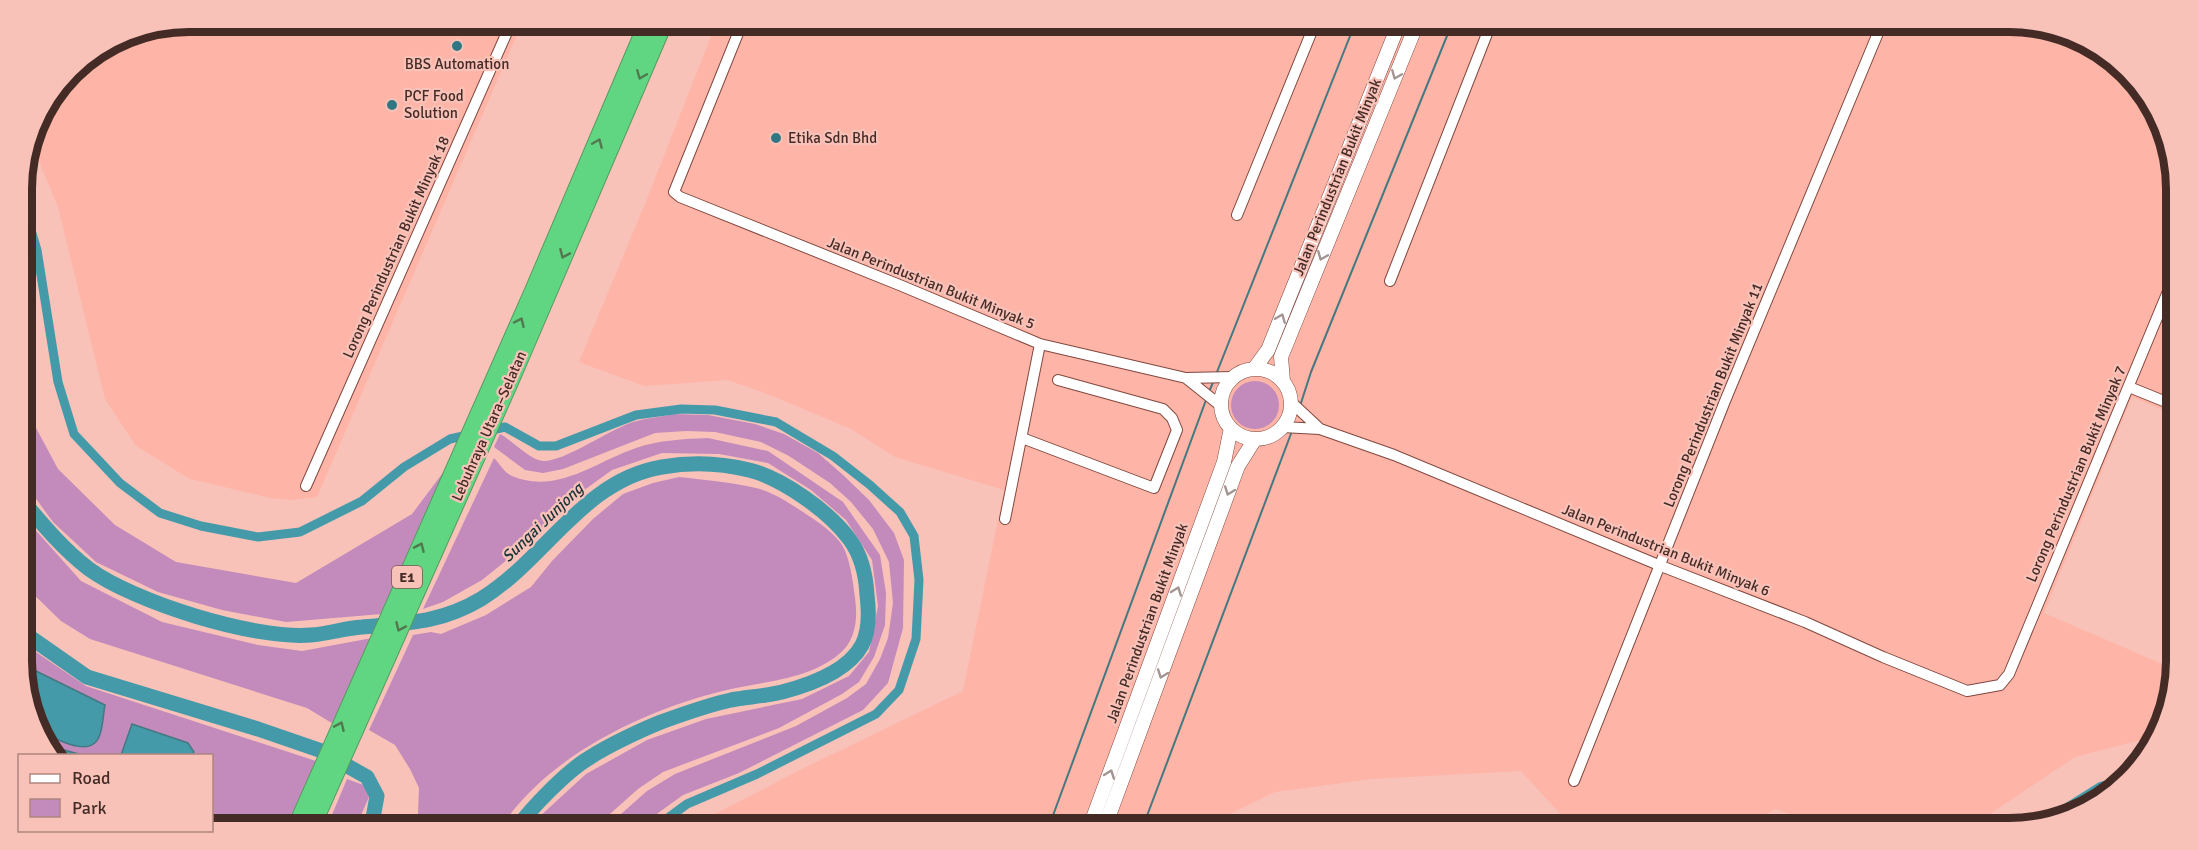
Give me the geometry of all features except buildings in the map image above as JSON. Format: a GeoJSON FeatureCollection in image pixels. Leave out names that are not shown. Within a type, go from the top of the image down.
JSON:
{"type":"FeatureCollection","features":[{"type":"Feature","properties":{"kind":"highway","name":"Lebuhraya Utara–Selatan"},"geometry":{"type":"LineString","coordinates":[[502,379],[644,32]]}},
{"type":"Feature","properties":{"kind":"highway","name":"Lebuhraya Utara–Selatan"},"geometry":{"type":"LineString","coordinates":[[302,818],[323,782],[659,32]]}},
{"type":"Feature","properties":{"kind":"highway","name":"Lebuhraya Utara–Selatan"},"geometry":{"type":"LineString","coordinates":[[313,818],[323,782]]}},
{"type":"Feature","properties":{"kind":"main road","name":"Jalan Perindustrian Bukit Minyak"},"geometry":{"type":"LineString","coordinates":[[1254,369],[1268,350],[1396,32]]}},
{"type":"Feature","properties":{"kind":"main road","name":"Jalan Perindustrian Bukit Minyak"},"geometry":{"type":"LineString","coordinates":[[1283,381],[1281,357],[1414,32]]}},
{"type":"Feature","properties":{"kind":"main road"},"geometry":{"type":"LineString","coordinates":[[1254,369],[1265,370],[1283,381],[1298,408],[1287,420],[1286,428],[1265,438],[1255,439],[1238,434],[1231,428],[1217,403],[1228,377],[1254,369]]}},
{"type":"Feature","properties":{"kind":"main road","name":"Jalan Perindustrian Bukit Minyak"},"geometry":{"type":"LineString","coordinates":[[1093,818],[1224,462],[1231,428]]}},
{"type":"Feature","properties":{"kind":"main road","name":"Jalan Perindustrian Bukit Minyak"},"geometry":{"type":"LineString","coordinates":[[1108,818],[1238,466],[1255,439]]}},
{"type":"Feature","properties":{"kind":"street","name":"Lorong Perindustrian Bukit Minyak 18"},"geometry":{"type":"LineString","coordinates":[[306,486],[507,32]]}},
{"type":"Feature","properties":{"kind":"street","name":"Jalan Perindustrian Bukit Minyak 5"},"geometry":{"type":"LineString","coordinates":[[739,32],[674,192],[686,200],[731,219],[902,286],[1040,344],[1186,378]]}},
{"type":"Feature","properties":{"kind":"street"},"geometry":{"type":"LineString","coordinates":[[1237,215],[1312,32]]}},
{"type":"Feature","properties":{"kind":"street"},"geometry":{"type":"LineString","coordinates":[[1390,281],[1488,32]]}},
{"type":"Feature","properties":{"kind":"street","name":"Lorong Perindustrian Bukit Minyak 11"},"geometry":{"type":"LineString","coordinates":[[1574,781],[1725,401],[1878,32]]}},
{"type":"Feature","properties":{"kind":"street","name":"Lorong Perindustrian Bukit Minyak 7"},"geometry":{"type":"LineString","coordinates":[[2000,685],[2009,674],[2166,296]]}},
{"type":"Feature","properties":{"kind":"street"},"geometry":{"type":"LineString","coordinates":[[1005,519],[1040,344]]}},
{"type":"Feature","properties":{"kind":"street"},"geometry":{"type":"LineString","coordinates":[[1186,378],[1228,377]]}},
{"type":"Feature","properties":{"kind":"street"},"geometry":{"type":"LineString","coordinates":[[1186,378],[1217,403]]}},
{"type":"Feature","properties":{"kind":"street"},"geometry":{"type":"LineString","coordinates":[[1022,438],[1154,488],[1177,430],[1172,418],[1163,409],[1058,380]]}},
{"type":"Feature","properties":{"kind":"street"},"geometry":{"type":"LineString","coordinates":[[2129,387],[2166,402]]}},
{"type":"Feature","properties":{"kind":"street"},"geometry":{"type":"LineString","coordinates":[[1298,408],[1320,429]]}},
{"type":"Feature","properties":{"kind":"street"},"geometry":{"type":"LineString","coordinates":[[1286,428],[1320,429]]}},
{"type":"Feature","properties":{"kind":"street","name":"Jalan Perindustrian Bukit Minyak 6"},"geometry":{"type":"LineString","coordinates":[[1320,429],[1394,454],[1661,566],[1805,622],[1967,691],[2000,685]]}},
{"type":"Feature","properties":{"kind":"shaded area"},"geometry":{"type":"Polygon","coordinates":[[[189,32],[518,32],[317,497],[292,500],[271,498],[190,479],[136,446],[105,399],[58,207],[36,154],[43,129],[58,101],[78,78],[101,58],[129,43],[168,33],[189,32]]]}},
{"type":"Feature","properties":{"kind":"shaded area"},"geometry":{"type":"Polygon","coordinates":[[[713,32],[2009,32],[2030,33],[2069,43],[2105,64],[2134,93],[2155,129],[2161,148],[2166,189],[2166,411],[2132,397],[2044,613],[2166,666],[2165,682],[2158,712],[2146,739],[2075,757],[1984,818],[1803,818],[1775,809],[1758,818],[1564,818],[1521,771],[1372,779],[1275,792],[1222,818],[707,818],[963,691],[1004,490],[895,457],[851,429],[728,380],[644,386],[579,362],[647,199],[713,32]]]}},
{"type":"Feature","properties":{"kind":"green space"},"geometry":{"type":"Polygon","coordinates":[[[1250,381],[1260,381],[1275,391],[1279,405],[1278,414],[1269,425],[1260,429],[1250,429],[1235,419],[1231,410],[1231,400],[1241,385],[1250,381]]]}},
{"type":"Feature","properties":{"kind":"green space"},"geometry":{"type":"Polygon","coordinates":[[[674,414],[708,415],[755,424],[784,434],[818,453],[869,500],[894,533],[904,560],[903,628],[888,683],[863,710],[739,773],[683,795],[651,818],[616,818],[647,791],[675,774],[796,726],[847,698],[866,684],[880,659],[888,638],[893,603],[889,562],[873,529],[851,502],[830,483],[789,456],[761,442],[715,432],[655,433],[563,469],[543,473],[525,470],[494,447],[500,434],[538,460],[552,460],[575,451],[623,426],[643,419],[674,414]]]}},
{"type":"Feature","properties":{"kind":"green space"},"geometry":{"type":"Polygon","coordinates":[[[32,420],[58,469],[115,525],[176,562],[296,583],[412,514],[445,470],[448,471],[382,614],[286,622],[222,610],[158,592],[96,562],[53,522],[32,493],[32,420]]]}},
{"type":"Feature","properties":{"kind":"green space"},"geometry":{"type":"Polygon","coordinates":[[[708,438],[768,451],[843,502],[880,555],[886,593],[885,625],[874,657],[859,682],[842,694],[779,728],[663,772],[638,789],[605,818],[538,818],[586,774],[647,740],[706,719],[802,699],[849,676],[869,652],[878,606],[872,560],[846,520],[811,490],[768,463],[719,454],[662,453],[612,470],[576,496],[522,548],[482,580],[443,602],[423,609],[494,458],[510,475],[543,482],[574,475],[645,445],[672,440],[708,438]]]}},
{"type":"Feature","properties":{"kind":"green space"},"geometry":{"type":"Polygon","coordinates":[[[679,477],[756,488],[778,497],[820,523],[842,545],[849,563],[856,606],[856,622],[849,643],[838,655],[813,670],[696,698],[664,709],[600,739],[543,779],[508,818],[416,818],[419,788],[410,769],[395,745],[369,730],[413,635],[431,632],[441,634],[486,615],[531,587],[552,561],[593,519],[623,494],[653,483],[679,477]]]}},
{"type":"Feature","properties":{"kind":"green space"},"geometry":{"type":"Polygon","coordinates":[[[32,526],[81,581],[162,622],[258,645],[302,651],[372,638],[335,725],[307,708],[90,639],[61,621],[32,593],[32,526]]]}},
{"type":"Feature","properties":{"kind":"green space"},"geometry":{"type":"Polygon","coordinates":[[[32,649],[86,686],[319,762],[291,818],[213,818],[213,754],[62,754],[40,712],[33,682],[32,649]]]}},
{"type":"Feature","properties":{"kind":"green space"},"geometry":{"type":"Polygon","coordinates":[[[347,779],[366,786],[369,797],[360,818],[331,818],[347,779]]]}},
{"type":"Feature","properties":{"kind":"water"},"geometry":{"type":"Polygon","coordinates":[[[32,669],[105,705],[101,732],[93,744],[80,747],[51,737],[48,731],[40,712],[32,669]]]}},
{"type":"Feature","properties":{"kind":"water"},"geometry":{"type":"Polygon","coordinates":[[[132,724],[188,743],[194,752],[193,754],[121,754],[132,724]]]}},
{"type":"Feature","properties":{"kind":"water"},"geometry":{"type":"Polygon","coordinates":[[[58,748],[78,754],[62,754],[58,748]]]}},
{"type":"Feature","properties":{"kind":"waterway"},"geometry":{"type":"LineString","coordinates":[[1217,372],[1352,32]]}},
{"type":"Feature","properties":{"kind":"waterway"},"geometry":{"type":"LineString","coordinates":[[1300,406],[1311,372],[1449,32]]}},
{"type":"Feature","properties":{"kind":"waterway"},"geometry":{"type":"LineString","coordinates":[[32,233],[37,250],[58,382],[74,434],[120,483],[160,513],[201,526],[258,537],[300,532],[362,501],[404,467],[450,439],[472,434]]}},
{"type":"Feature","properties":{"kind":"waterway"},"geometry":{"type":"LineString","coordinates":[[1209,392],[1214,380]]}},
{"type":"Feature","properties":{"kind":"waterway"},"geometry":{"type":"LineString","coordinates":[[1052,818],[1206,400]]}},
{"type":"Feature","properties":{"kind":"waterway"},"geometry":{"type":"LineString","coordinates":[[488,431],[505,427],[539,446],[556,446],[636,415],[681,409],[715,410],[776,422],[833,456],[870,485],[900,512],[914,536],[919,580],[916,639],[899,690],[876,714],[757,774],[687,804],[668,818]]}},
{"type":"Feature","properties":{"kind":"waterway"},"geometry":{"type":"LineString","coordinates":[[1146,818],[1292,431]]}},
{"type":"Feature","properties":{"kind":"waterway","name":"Sungai Junjong"},"geometry":{"type":"LineString","coordinates":[[32,512],[71,554],[109,582],[164,606],[196,616],[228,625],[287,635],[311,635],[423,620],[466,607],[504,583],[566,523],[609,488],[634,475],[662,467],[706,464],[762,474],[804,497],[841,529],[854,546],[865,580],[868,627],[865,639],[856,654],[827,676],[804,685],[769,695],[731,700],[705,707],[624,738],[596,753],[570,772],[525,818]]}},
{"type":"Feature","properties":{"kind":"waterway"},"geometry":{"type":"LineString","coordinates":[[32,639],[87,677],[319,750],[367,777],[377,796],[373,818]]}},
{"type":"Feature","properties":{"kind":"place","name":"BBS Automation"},"geometry":{"type":"Point","coordinates":[457,46]}},
{"type":"Feature","properties":{"kind":"place","name":"PCF Food Solution"},"geometry":{"type":"Point","coordinates":[392,105]}},
{"type":"Feature","properties":{"kind":"place","name":"Etika Sdn Bhd"},"geometry":{"type":"Point","coordinates":[776,138]}}]}
